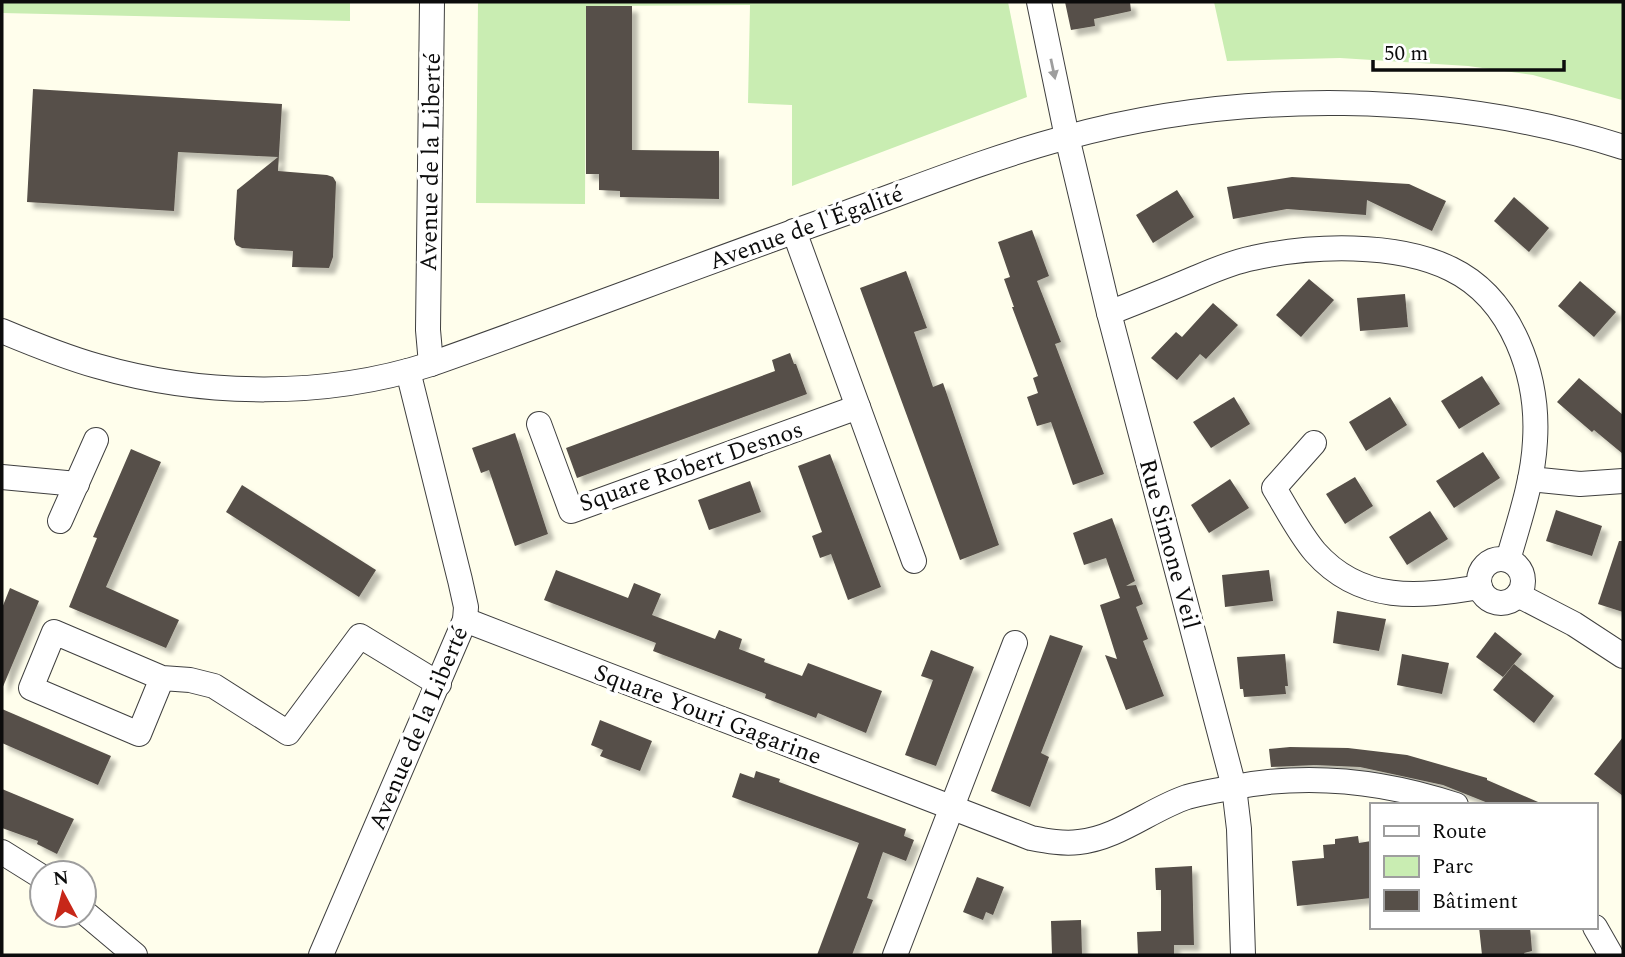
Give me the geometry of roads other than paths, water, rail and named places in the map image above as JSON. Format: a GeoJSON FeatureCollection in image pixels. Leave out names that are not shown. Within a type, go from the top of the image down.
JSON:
{"type":"FeatureCollection","features":[{"type":"Feature","properties":{"kind":"street","name":"Avenue de la Liberté"},"geometry":{"type":"LineString","coordinates":[[431,364],[428,330],[432,2]]}},
{"type":"Feature","properties":{"kind":"street","name":"Rue Simone Veil"},"geometry":{"type":"LineString","coordinates":[[1039,2],[1067,136],[1109,313],[1234,787],[1239,829],[1242,955]]}},
{"type":"Feature","properties":{"kind":"street","name":"Avenue de l'Égalité"},"geometry":{"type":"LineString","coordinates":[[2,331],[50,351],[100,367],[190,385],[277,389],[348,382],[431,364],[794,231],[1067,136],[1211,110],[1276,104],[1355,104],[1497,117],[1566,131],[1623,147]]}},
{"type":"Feature","properties":{"kind":"street"},"geometry":{"type":"LineString","coordinates":[[794,231],[914,561]]}},
{"type":"Feature","properties":{"kind":"street"},"geometry":{"type":"LineString","coordinates":[[1109,313],[1223,267],[1267,255],[1321,249],[1405,255],[1439,264],[1464,277],[1484,293],[1503,317],[1518,344],[1529,373],[1534,405],[1535,439],[1530,479],[1508,560]]}},
{"type":"Feature","properties":{"kind":"street","name":"Avenue de la Liberté"},"geometry":{"type":"LineString","coordinates":[[321,955],[465,620],[466,607],[460,580],[408,371]]}},
{"type":"Feature","properties":{"kind":"street","name":"Square Robert Desnos"},"geometry":{"type":"LineString","coordinates":[[539,424],[571,511],[858,407]]}},
{"type":"Feature","properties":{"kind":"street"},"geometry":{"type":"LineString","coordinates":[[60,521],[96,440]]}},
{"type":"Feature","properties":{"kind":"street"},"geometry":{"type":"LineString","coordinates":[[1314,443],[1274,488],[1306,539],[1323,560],[1348,578],[1388,593],[1419,595],[1480,587]]}},
{"type":"Feature","properties":{"kind":"street"},"geometry":{"type":"LineString","coordinates":[[2,477],[76,484]]}},
{"type":"Feature","properties":{"kind":"street"},"geometry":{"type":"LineString","coordinates":[[1530,479],[1580,484],[1623,481]]}},
{"type":"Feature","properties":{"kind":"street"},"geometry":{"type":"LineString","coordinates":[[1495,560],[1508,560],[1518,567],[1523,584],[1518,595],[1507,602],[1494,602],[1484,595],[1480,587],[1480,574],[1495,560]]}},
{"type":"Feature","properties":{"kind":"street"},"geometry":{"type":"LineString","coordinates":[[1518,595],[1574,624],[1623,656]]}},
{"type":"Feature","properties":{"kind":"street","name":"Square Youri Gagarine"},"geometry":{"type":"LineString","coordinates":[[465,620],[1031,838],[1064,843],[1097,839],[1188,797],[1286,779],[1336,779],[1394,787],[1449,803]]}},
{"type":"Feature","properties":{"kind":"street"},"geometry":{"type":"LineString","coordinates":[[162,678],[139,734],[31,688],[54,632],[162,678],[190,680],[214,686],[288,733],[360,636],[439,684]]}},
{"type":"Feature","properties":{"kind":"street"},"geometry":{"type":"LineString","coordinates":[[895,955],[1015,643]]}},
{"type":"Feature","properties":{"kind":"street"},"geometry":{"type":"LineString","coordinates":[[2,852],[28,868]]}},
{"type":"Feature","properties":{"kind":"street"},"geometry":{"type":"LineString","coordinates":[[98,924],[135,955]]}},
{"type":"Feature","properties":{"kind":"street"},"geometry":{"type":"LineString","coordinates":[[1596,929],[1611,955]]}}]}
